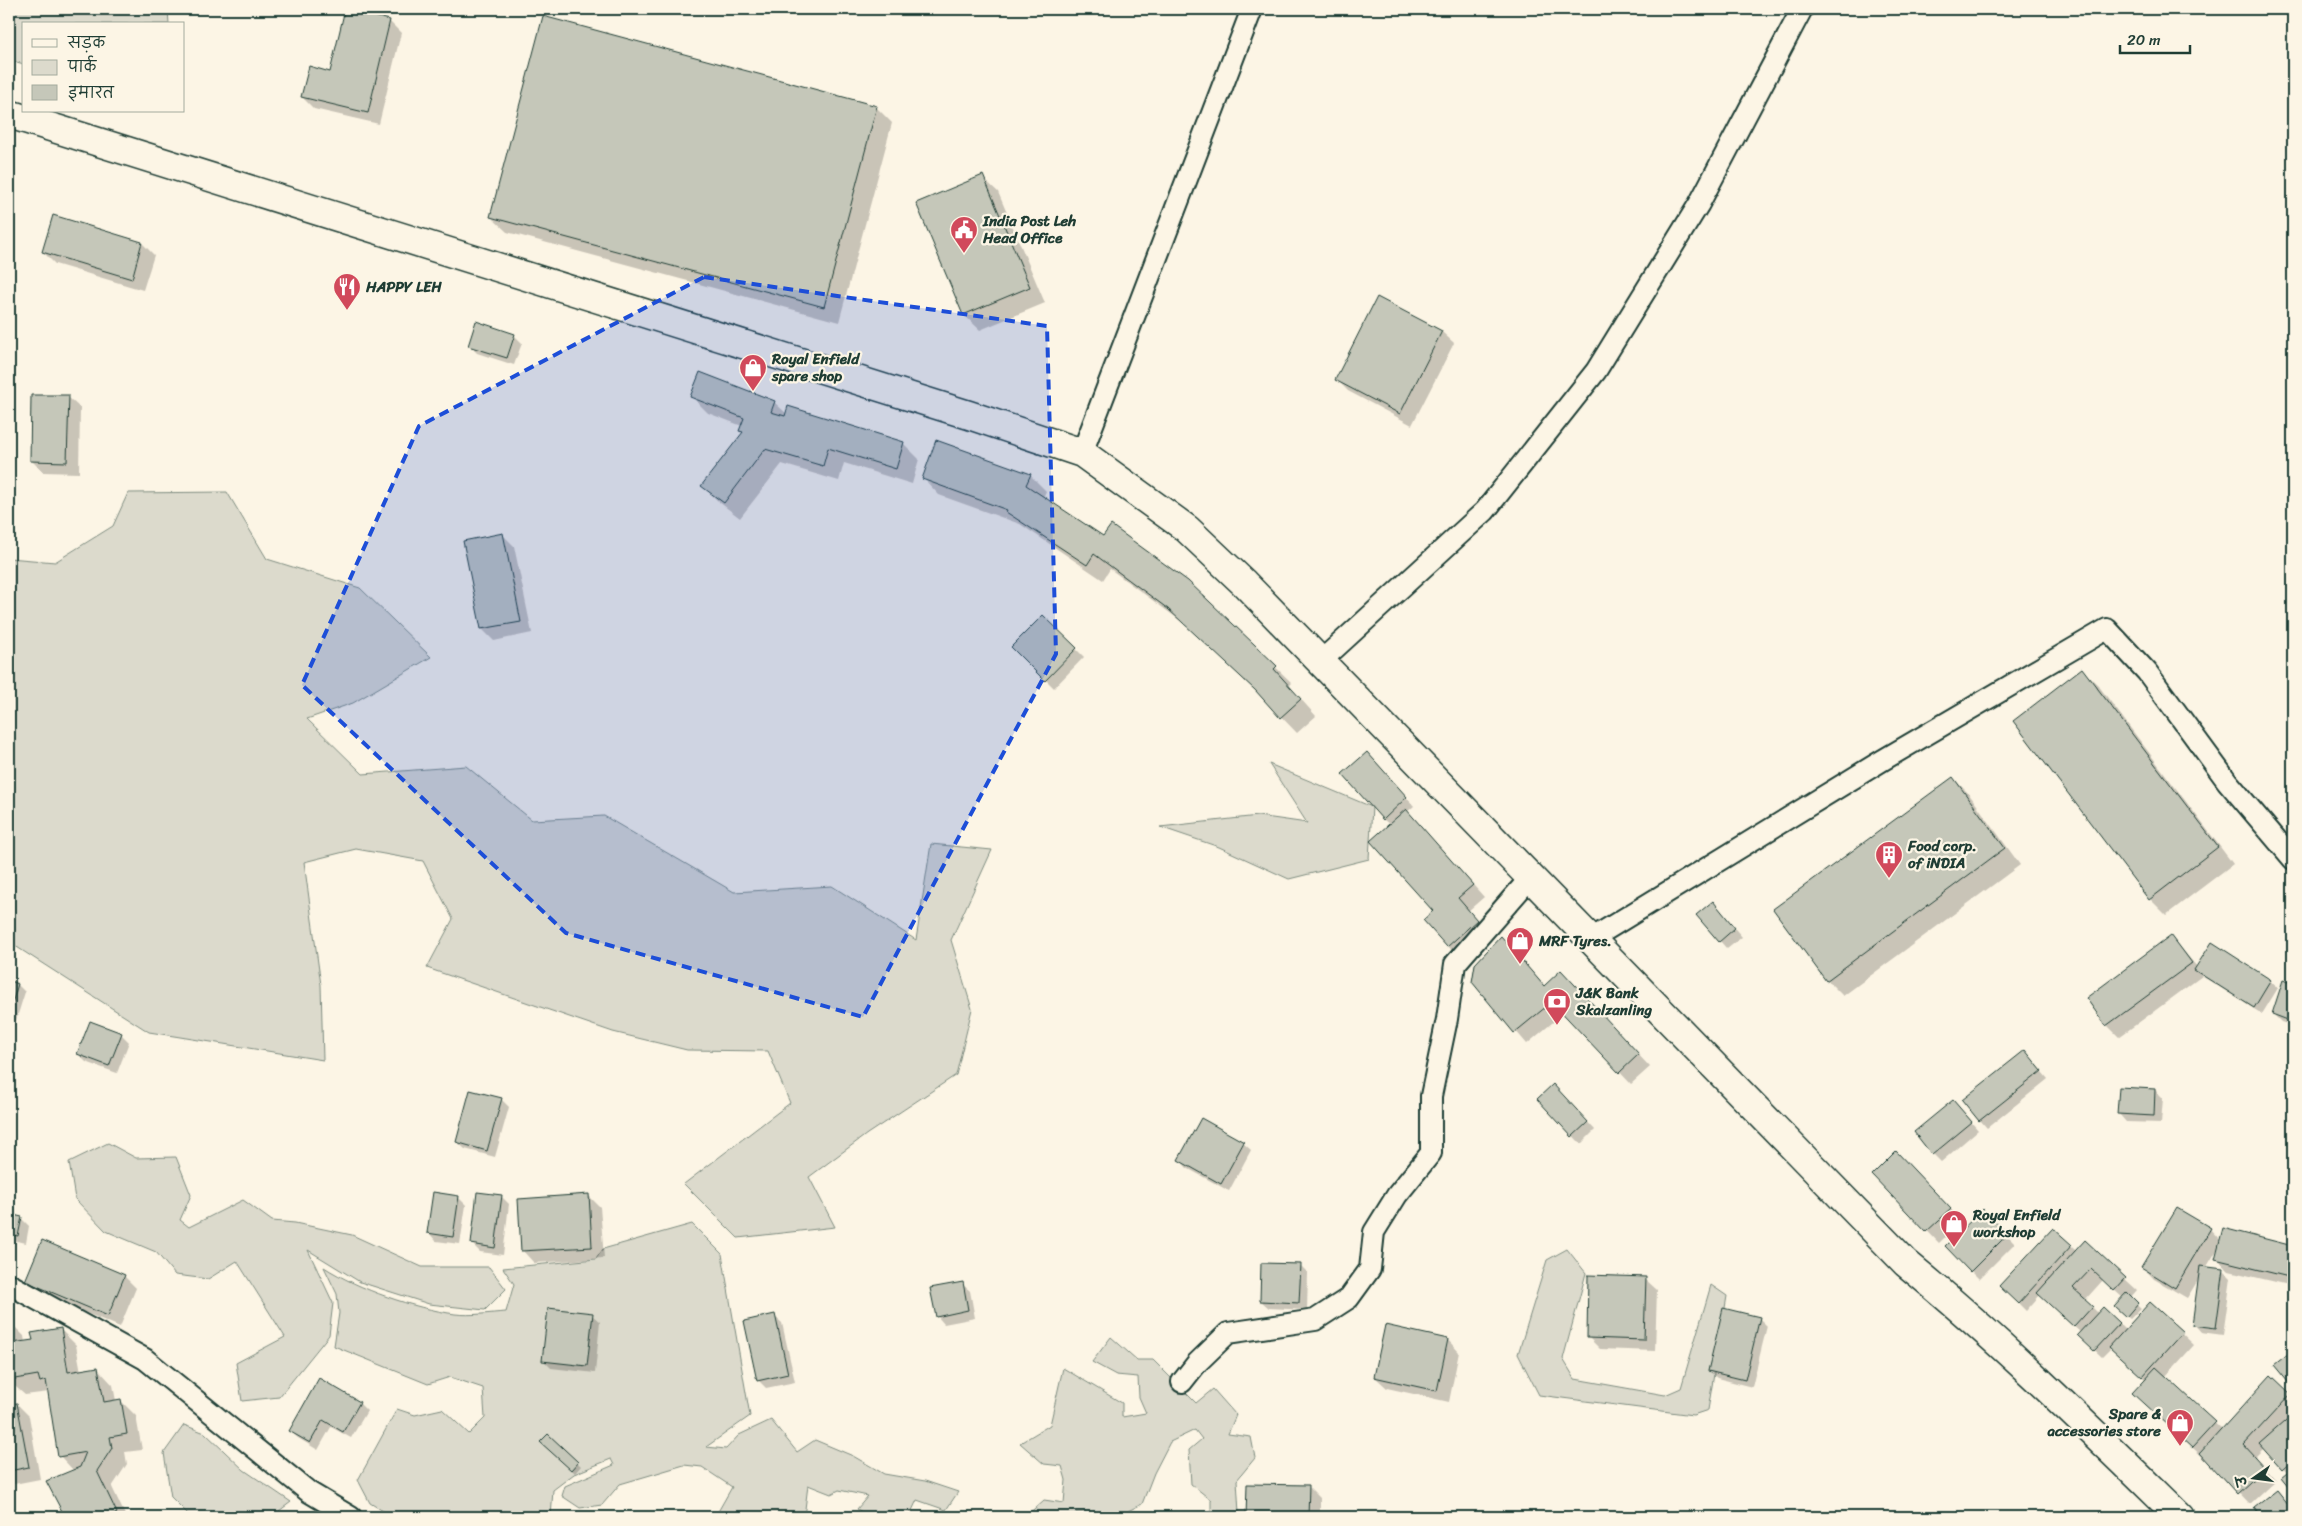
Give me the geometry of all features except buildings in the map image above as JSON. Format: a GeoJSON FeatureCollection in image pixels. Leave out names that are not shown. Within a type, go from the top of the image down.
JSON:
{"type":"FeatureCollection","features":[{"type":"Feature","properties":{"kind":"highway"},"geometry":{"type":"LineString","coordinates":[[9,114],[970,415],[1082,453],[1188,529],[1321,661],[1906,1263],[1952,1300],[2180,1517]]}},
{"type":"Feature","properties":{"kind":"street"},"geometry":{"type":"LineString","coordinates":[[1082,453],[1252,9]]}},
{"type":"Feature","properties":{"kind":"street"},"geometry":{"type":"LineString","coordinates":[[1321,661],[1485,511],[1596,371],[1699,204],[1802,9]]}},
{"type":"Feature","properties":{"kind":"street"},"geometry":{"type":"LineString","coordinates":[[1591,939],[1899,750],[2107,629],[2147,672],[2228,781],[2293,859]]}},
{"type":"Feature","properties":{"kind":"street"},"geometry":{"type":"LineString","coordinates":[[1182,1382],[1228,1333],[1315,1320],[1350,1298],[1370,1269],[1374,1232],[1397,1196],[1431,1153],[1431,1096],[1447,1019],[1455,964],[1531,877]]}},
{"type":"Feature","properties":{"kind":"street"},"geometry":{"type":"LineString","coordinates":[[9,1284],[145,1359],[309,1492],[351,1517]]}},
{"type":"Feature","properties":{"kind":"highlighted area"},"geometry":{"type":"Polygon","coordinates":[[[704,277],[1047,326],[1056,654],[863,1017],[566,933],[302,685],[419,426],[704,277]]]}},
{"type":"Feature","properties":{"kind":"green space"},"geometry":{"type":"Polygon","coordinates":[[[9,9],[168,9],[169,22],[22,22],[22,63],[9,60],[9,9]]]}},
{"type":"Feature","properties":{"kind":"green space"},"geometry":{"type":"Polygon","coordinates":[[[227,492],[267,559],[360,588],[431,657],[353,703],[307,719],[363,774],[466,766],[532,820],[604,816],[734,892],[832,886],[916,940],[931,844],[992,850],[951,940],[972,1009],[956,1075],[867,1134],[809,1177],[835,1227],[738,1238],[684,1184],[790,1103],[768,1051],[687,1050],[613,1032],[427,968],[453,919],[423,861],[356,849],[304,862],[321,985],[323,1060],[149,1032],[9,942],[9,558],[55,562],[113,526],[128,493],[227,492]]]}},
{"type":"Feature","properties":{"kind":"green space"},"geometry":{"type":"Polygon","coordinates":[[[1269,764],[1372,807],[1369,859],[1289,879],[1219,847],[1160,827],[1258,816],[1307,823],[1269,764]]]}},
{"type":"Feature","properties":{"kind":"green space"},"geometry":{"type":"Polygon","coordinates":[[[108,1143],[136,1158],[176,1157],[191,1195],[180,1220],[189,1227],[243,1200],[272,1221],[295,1223],[352,1235],[422,1267],[489,1267],[506,1289],[485,1310],[429,1304],[360,1282],[308,1250],[333,1303],[329,1335],[279,1397],[242,1401],[236,1363],[285,1337],[237,1261],[208,1279],[175,1275],[156,1252],[106,1231],[75,1199],[69,1162],[108,1143]]]}},
{"type":"Feature","properties":{"kind":"green space"},"geometry":{"type":"Polygon","coordinates":[[[692,1224],[722,1254],[750,1416],[706,1447],[726,1449],[739,1435],[771,1420],[797,1452],[815,1440],[853,1456],[884,1474],[925,1481],[958,1492],[946,1510],[917,1500],[909,1517],[870,1517],[857,1509],[868,1496],[839,1490],[831,1494],[808,1485],[804,1517],[715,1517],[732,1487],[702,1467],[684,1465],[620,1484],[602,1505],[580,1508],[562,1496],[565,1486],[614,1465],[611,1459],[574,1474],[553,1490],[551,1517],[393,1517],[370,1503],[358,1480],[397,1409],[415,1415],[442,1409],[469,1434],[485,1418],[483,1388],[450,1377],[428,1384],[334,1346],[339,1313],[337,1294],[324,1267],[354,1283],[405,1303],[461,1315],[506,1312],[514,1284],[503,1268],[596,1259],[603,1249],[692,1224]]]}},
{"type":"Feature","properties":{"kind":"green space"},"geometry":{"type":"Polygon","coordinates":[[[1567,1249],[1586,1273],[1563,1359],[1575,1379],[1665,1395],[1681,1388],[1711,1285],[1727,1296],[1708,1410],[1693,1415],[1539,1395],[1518,1354],[1547,1260],[1567,1249]]]}},
{"type":"Feature","properties":{"kind":"green space"},"geometry":{"type":"Polygon","coordinates":[[[1111,1337],[1137,1360],[1153,1360],[1196,1403],[1213,1389],[1236,1415],[1228,1434],[1251,1437],[1255,1458],[1237,1480],[1239,1513],[1236,1517],[1211,1517],[1211,1500],[1191,1484],[1189,1450],[1202,1439],[1195,1430],[1170,1442],[1154,1473],[1142,1504],[1128,1511],[1130,1517],[1105,1517],[1104,1514],[1076,1513],[1075,1517],[1025,1517],[1044,1500],[1064,1503],[1066,1480],[1062,1466],[1044,1464],[1020,1443],[1050,1425],[1063,1368],[1122,1403],[1122,1417],[1146,1413],[1139,1397],[1138,1377],[1116,1375],[1092,1362],[1111,1337]]]}},
{"type":"Feature","properties":{"kind":"green space"},"geometry":{"type":"Polygon","coordinates":[[[184,1425],[205,1433],[244,1470],[291,1502],[279,1511],[276,1517],[191,1517],[171,1497],[164,1453],[184,1425]]]}},
{"type":"Feature","properties":{"kind":"place","name":"India Post Leh Head Office"},"geometry":{"type":"Point","coordinates":[964,254]}},
{"type":"Feature","properties":{"kind":"place","name":"HAPPY LEH"},"geometry":{"type":"Point","coordinates":[347,311]}},
{"type":"Feature","properties":{"kind":"place","name":"Royal Enfield spare shop"},"geometry":{"type":"Point","coordinates":[753,392]}},
{"type":"Feature","properties":{"kind":"place","name":"Food corp. of iNDIA"},"geometry":{"type":"Point","coordinates":[1889,879]}},
{"type":"Feature","properties":{"kind":"place","name":"MRF Tyres."},"geometry":{"type":"Point","coordinates":[1520,965]}},
{"type":"Feature","properties":{"kind":"place","name":"J&K Bank Skalzanling"},"geometry":{"type":"Point","coordinates":[1557,1026]}},
{"type":"Feature","properties":{"kind":"place","name":"Royal Enfield workshop"},"geometry":{"type":"Point","coordinates":[1954,1248]}},
{"type":"Feature","properties":{"kind":"place","name":"Spare & accessories store"},"geometry":{"type":"Point","coordinates":[2180,1447]}}]}
